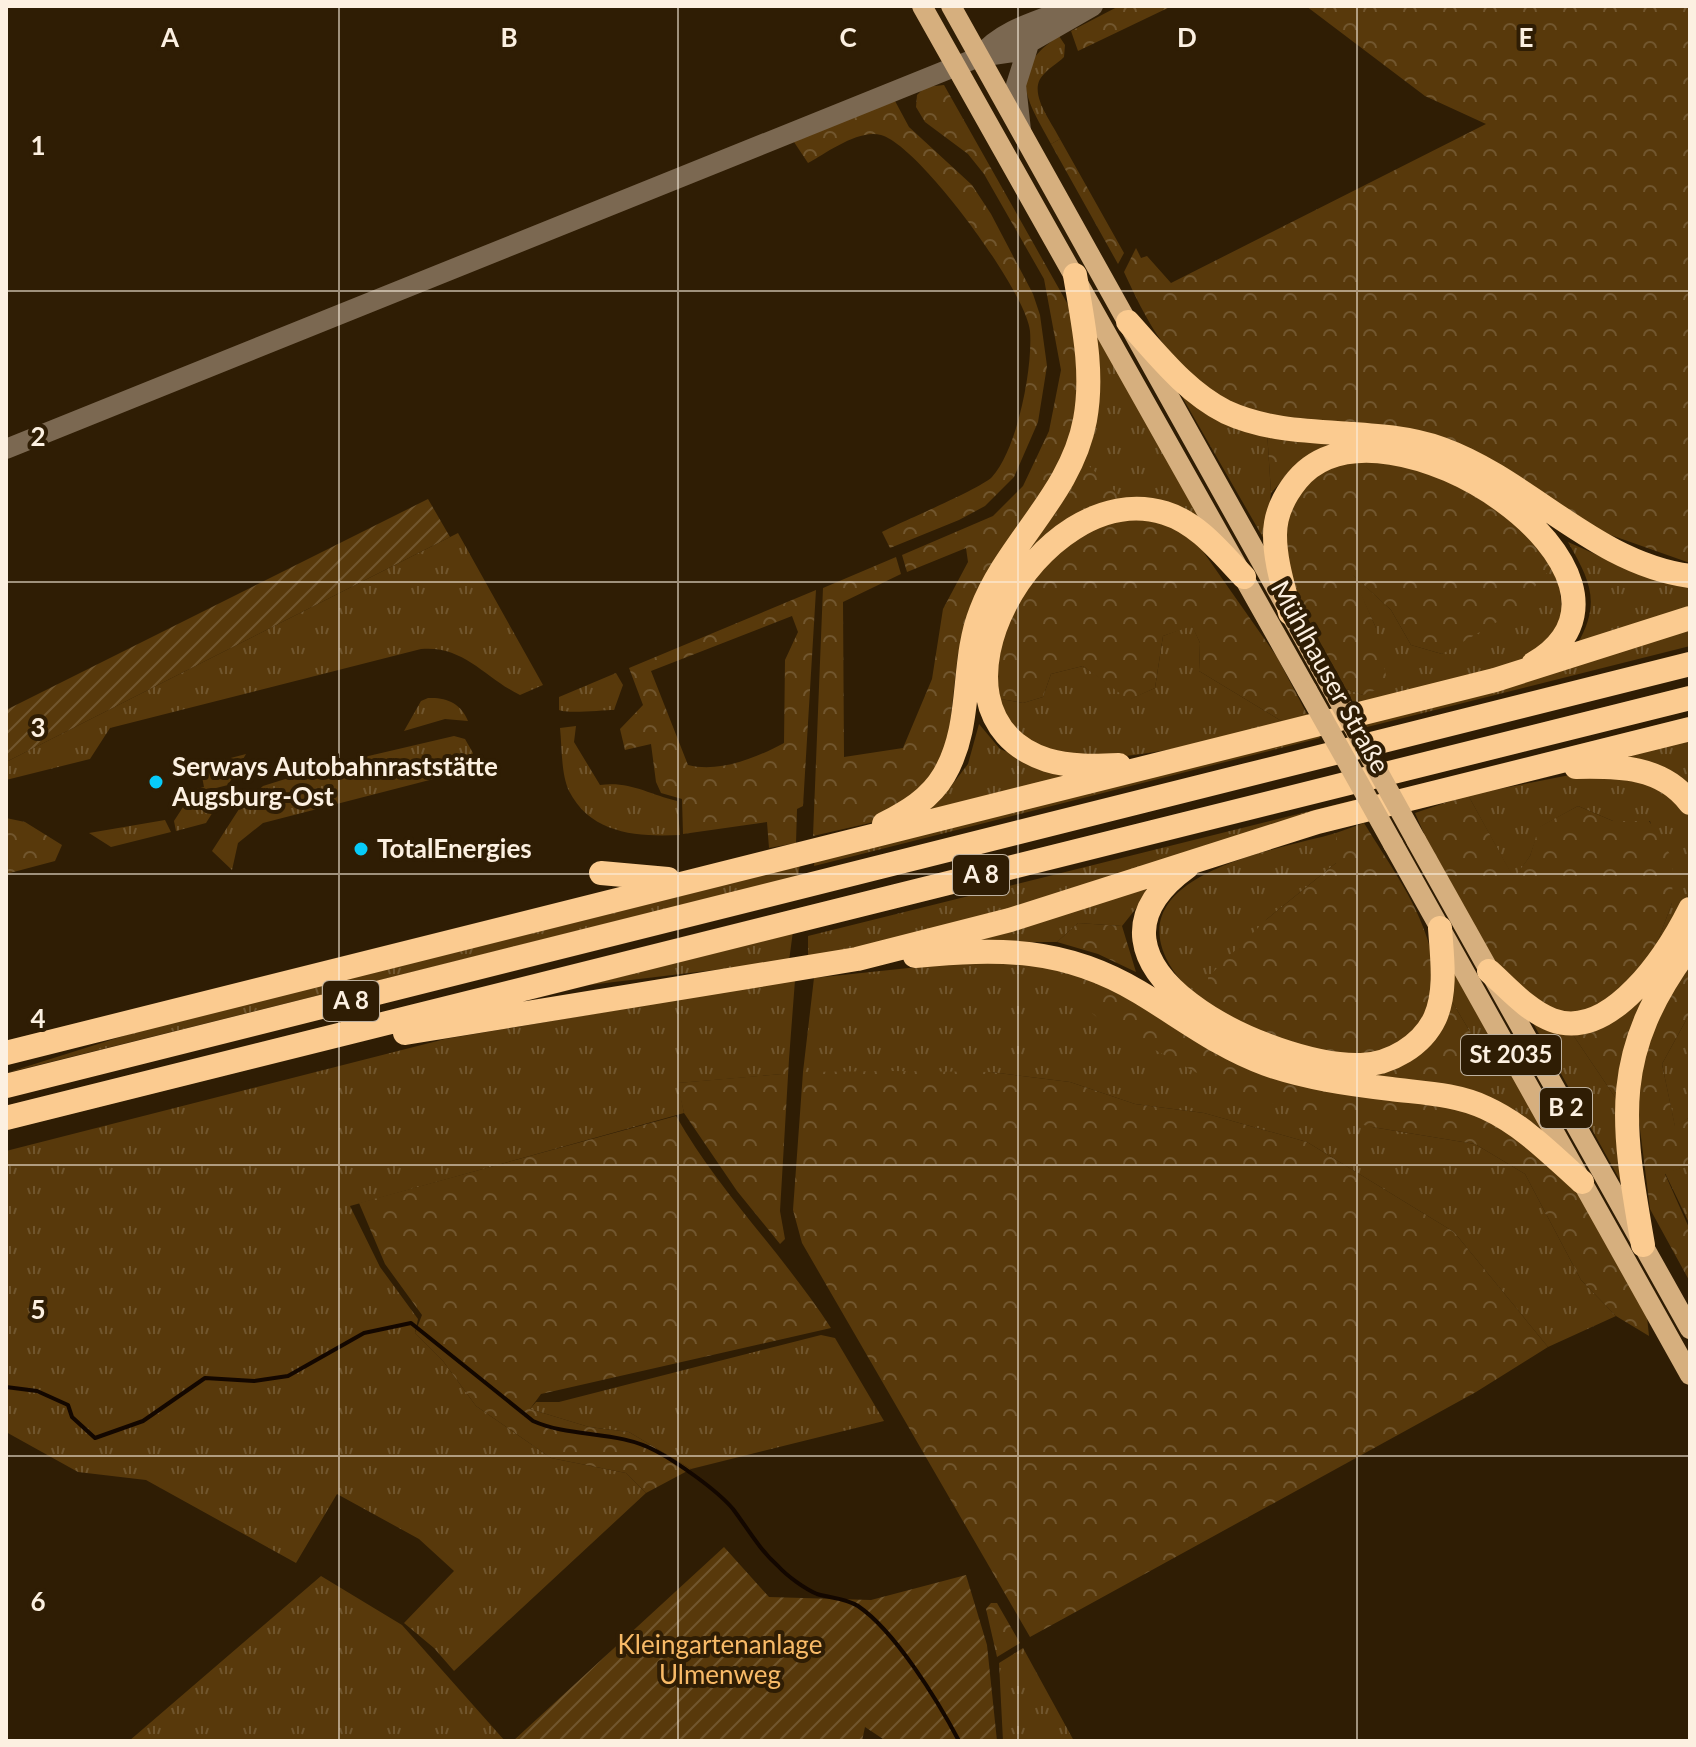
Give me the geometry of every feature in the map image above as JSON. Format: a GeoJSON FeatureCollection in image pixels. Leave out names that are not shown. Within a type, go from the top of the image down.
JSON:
{"type":"FeatureCollection","features":[{"type":"Feature","properties":{"kind":"highway"},"geometry":{"type":"LineString","coordinates":[[835,845],[917,805],[942,778],[954,756],[963,727],[969,655],[981,609],[1009,561],[1053,497],[1081,437],[1087,403],[1088,367],[1075,275]]}},
{"type":"Feature","properties":{"kind":"highway"},"geometry":{"type":"LineString","coordinates":[[1128,322],[1190,388],[1230,413],[1272,425],[1383,434],[1442,449],[1492,473],[1605,546],[1667,573],[1690,576]]}},
{"type":"Feature","properties":{"kind":"highway"},"geometry":{"type":"LineString","coordinates":[[1290,613],[1275,535],[1280,507],[1302,473],[1326,458],[1354,451],[1393,453],[1426,462],[1462,477],[1508,506],[1551,548],[1570,575],[1575,606],[1562,642],[1539,660],[1495,680]]}},
{"type":"Feature","properties":{"kind":"highway"},"geometry":{"type":"LineString","coordinates":[[1170,763],[1079,765],[1050,761],[1027,751],[1000,724],[989,696],[986,664],[995,625],[1018,580],[1041,553],[1074,529],[1122,511],[1148,509],[1188,523],[1244,577]]}},
{"type":"Feature","properties":{"kind":"highway"},"geometry":{"type":"LineString","coordinates":[[6,1053],[1495,680],[1690,618]]}},
{"type":"Feature","properties":{"kind":"highway","name":"A 8"},"geometry":{"type":"LineString","coordinates":[[6,1086],[1690,664]]}},
{"type":"Feature","properties":{"kind":"highway","name":"A 8"},"geometry":{"type":"LineString","coordinates":[[6,1118],[1690,698]]}},
{"type":"Feature","properties":{"kind":"highway"},"geometry":{"type":"LineString","coordinates":[[272,1052],[857,959],[1010,920],[1317,822],[1690,729]]}},
{"type":"Feature","properties":{"kind":"highway"},"geometry":{"type":"LineString","coordinates":[[1514,773],[1592,766],[1640,770],[1676,788],[1690,803]]}},
{"type":"Feature","properties":{"kind":"highway"},"geometry":{"type":"LineString","coordinates":[[1207,856],[1173,879],[1151,905],[1143,927],[1147,958],[1157,974],[1192,1006],[1272,1047],[1344,1065],[1364,1065],[1405,1051],[1423,1036],[1442,997],[1440,928]]}},
{"type":"Feature","properties":{"kind":"highway"},"geometry":{"type":"LineString","coordinates":[[601,873],[645,878],[699,878]]}},
{"type":"Feature","properties":{"kind":"highway"},"geometry":{"type":"LineString","coordinates":[[1489,971],[1551,1020],[1573,1024],[1593,1021],[1614,1010],[1638,985],[1690,909]]}},
{"type":"Feature","properties":{"kind":"highway"},"geometry":{"type":"LineString","coordinates":[[1643,1245],[1627,1151],[1630,1069],[1640,1030],[1656,995],[1690,946]]}},
{"type":"Feature","properties":{"kind":"highway"},"geometry":{"type":"LineString","coordinates":[[857,959],[986,951],[1066,959],[1139,991],[1220,1043],[1264,1063],[1312,1077],[1439,1095],[1485,1107],[1522,1129],[1582,1182]]}},
{"type":"Feature","properties":{"kind":"main road","name":"Mühlhauser Straße"},"geometry":{"type":"LineString","coordinates":[[922,6],[1690,1375]]}},
{"type":"Feature","properties":{"kind":"main road","name":"Mühlhauser Straße"},"geometry":{"type":"LineString","coordinates":[[951,6],[1690,1329]]}},
{"type":"Feature","properties":{"kind":"street"},"geometry":{"type":"LineString","coordinates":[[979,57],[990,42],[1076,6]]}},
{"type":"Feature","properties":{"kind":"street"},"geometry":{"type":"LineString","coordinates":[[6,449],[979,57],[998,57],[1029,44],[1093,6]]}},
{"type":"Feature","properties":{"kind":"street"},"geometry":{"type":"LineString","coordinates":[[1021,130],[1016,85],[1029,44]]}},
{"type":"Feature","properties":{"kind":"green space"},"geometry":{"type":"Polygon","coordinates":[[[1119,6],[1172,6],[1078,51],[1071,31],[1119,6]]]}},
{"type":"Feature","properties":{"kind":"green space"},"geometry":{"type":"Polygon","coordinates":[[[1306,6],[1690,6],[1690,563],[1246,408],[1200,382],[1181,366],[1165,346],[1124,272],[1136,248],[1141,258],[1147,256],[1171,283],[1486,124],[1425,96],[1306,6]]]}},
{"type":"Feature","properties":{"kind":"green space"},"geometry":{"type":"Polygon","coordinates":[[[1059,36],[1065,45],[1064,57],[1044,74],[1038,89],[1042,106],[1060,139],[1051,144],[1034,113],[1026,86],[1032,61],[1059,36]]]}},
{"type":"Feature","properties":{"kind":"green space"},"geometry":{"type":"Polygon","coordinates":[[[944,85],[1071,310],[1081,399],[1064,460],[971,620],[958,653],[947,750],[925,791],[883,820],[813,836],[823,588],[896,557],[901,574],[843,602],[844,757],[903,748],[932,679],[943,609],[968,562],[966,548],[907,572],[902,555],[993,516],[1023,486],[1049,431],[1061,370],[1044,279],[984,174],[968,154],[925,122],[916,107],[917,95],[925,87],[944,85]]]}},
{"type":"Feature","properties":{"kind":"green space"},"geometry":{"type":"Polygon","coordinates":[[[895,101],[909,127],[972,185],[991,214],[1033,294],[1040,315],[1047,366],[1038,422],[1014,477],[985,506],[890,548],[882,532],[992,477],[1016,429],[1026,386],[1030,347],[1030,331],[1024,312],[1010,285],[968,222],[920,164],[881,135],[863,135],[808,163],[792,139],[895,101]]]}},
{"type":"Feature","properties":{"kind":"green space"},"geometry":{"type":"Polygon","coordinates":[[[1060,139],[1124,253],[1118,264],[1051,144],[1060,139]]]}},
{"type":"Feature","properties":{"kind":"green space"},"geometry":{"type":"Polygon","coordinates":[[[1096,333],[1212,535],[1016,566],[1096,333]]]}},
{"type":"Feature","properties":{"kind":"green space"},"geometry":{"type":"Polygon","coordinates":[[[1177,388],[1267,431],[1271,493],[1265,541],[1177,388]]]}},
{"type":"Feature","properties":{"kind":"green space"},"geometry":{"type":"Polygon","coordinates":[[[1267,431],[1340,440],[1299,462],[1271,493],[1267,431]]]}},
{"type":"Feature","properties":{"kind":"green space"},"geometry":{"type":"Polygon","coordinates":[[[1381,460],[1440,476],[1504,514],[1557,562],[1509,615],[1442,654],[1411,645],[1391,610],[1353,575],[1376,628],[1388,685],[1363,695],[1346,689],[1305,612],[1287,556],[1286,528],[1294,503],[1326,468],[1343,463],[1381,460]]]}},
{"type":"Feature","properties":{"kind":"green space"},"geometry":{"type":"Polygon","coordinates":[[[1084,461],[1122,498],[1081,507],[1043,531],[1068,497],[1084,461]]]}},
{"type":"Feature","properties":{"kind":"green space"},"geometry":{"type":"Polygon","coordinates":[[[428,499],[450,537],[6,762],[6,710],[428,499]]]}},
{"type":"Feature","properties":{"kind":"green space"},"geometry":{"type":"Polygon","coordinates":[[[1143,518],[1188,530],[1277,657],[1308,716],[1283,722],[1199,671],[1200,643],[1192,626],[1163,636],[1155,688],[1129,700],[1083,666],[1051,674],[1043,697],[1023,703],[995,698],[995,649],[1011,605],[1062,547],[1112,522],[1143,518]]]}},
{"type":"Feature","properties":{"kind":"green space"},"geometry":{"type":"Polygon","coordinates":[[[458,533],[543,685],[520,695],[462,657],[436,649],[421,649],[110,728],[90,759],[6,780],[6,762],[458,533]]]}},
{"type":"Feature","properties":{"kind":"green space"},"geometry":{"type":"Polygon","coordinates":[[[1568,542],[1649,578],[1690,585],[1690,609],[1577,645],[1591,604],[1587,581],[1568,542]]]}},
{"type":"Feature","properties":{"kind":"green space"},"geometry":{"type":"Polygon","coordinates":[[[1557,562],[1563,622],[1539,652],[1506,666],[1354,704],[1346,689],[1363,695],[1376,628],[1351,573],[1391,610],[1411,645],[1442,654],[1557,562]]]}},
{"type":"Feature","properties":{"kind":"green space"},"geometry":{"type":"Polygon","coordinates":[[[816,590],[803,806],[797,809],[796,843],[769,848],[767,822],[683,834],[682,799],[661,793],[656,782],[651,744],[625,750],[620,729],[643,705],[629,668],[816,590]],[[792,616],[651,671],[688,765],[725,766],[784,743],[785,660],[798,632],[792,616]]]}},
{"type":"Feature","properties":{"kind":"green space"},"geometry":{"type":"Polygon","coordinates":[[[1690,623],[1690,646],[1367,727],[1364,721],[1690,623]]]}},
{"type":"Feature","properties":{"kind":"green space"},"geometry":{"type":"Polygon","coordinates":[[[1192,625],[1200,643],[1199,671],[1283,722],[1153,752],[1083,758],[1053,753],[1022,739],[995,698],[1023,703],[1043,697],[1051,674],[1083,666],[1130,699],[1155,688],[1163,636],[1192,625]]]}},
{"type":"Feature","properties":{"kind":"green space"},"geometry":{"type":"Polygon","coordinates":[[[616,673],[623,685],[614,710],[559,710],[559,697],[616,673]]]}},
{"type":"Feature","properties":{"kind":"green space"},"geometry":{"type":"Polygon","coordinates":[[[428,698],[452,702],[468,721],[445,719],[404,731],[421,701],[428,698]]]}},
{"type":"Feature","properties":{"kind":"green space"},"geometry":{"type":"Polygon","coordinates":[[[979,724],[1000,749],[1072,779],[921,817],[941,799],[968,764],[979,724]]]}},
{"type":"Feature","properties":{"kind":"green space"},"geometry":{"type":"Polygon","coordinates":[[[576,726],[574,742],[600,785],[630,786],[677,801],[680,835],[648,835],[617,830],[602,824],[578,805],[564,777],[560,728],[576,726]]]}},
{"type":"Feature","properties":{"kind":"green space"},"geometry":{"type":"Polygon","coordinates":[[[1317,732],[1320,738],[814,866],[815,854],[1317,732]]]}},
{"type":"Feature","properties":{"kind":"green space"},"geometry":{"type":"Polygon","coordinates":[[[454,736],[465,739],[473,753],[462,768],[449,775],[263,823],[238,843],[232,870],[212,851],[241,806],[263,786],[330,765],[454,736]]]}},
{"type":"Feature","properties":{"kind":"green space"},"geometry":{"type":"Polygon","coordinates":[[[1690,736],[1690,788],[1605,758],[1690,736]]]}},
{"type":"Feature","properties":{"kind":"green space"},"geometry":{"type":"Polygon","coordinates":[[[246,754],[228,785],[172,799],[171,796],[204,787],[200,766],[246,754]]]}},
{"type":"Feature","properties":{"kind":"green space"},"geometry":{"type":"Polygon","coordinates":[[[1570,775],[1646,780],[1685,808],[1690,816],[1690,893],[1656,946],[1672,903],[1650,821],[1613,821],[1578,806],[1540,827],[1530,856],[1514,879],[1468,795],[1570,775]]]}},
{"type":"Feature","properties":{"kind":"green space"},"geometry":{"type":"Polygon","coordinates":[[[226,791],[206,823],[176,831],[174,821],[185,804],[226,791]]]}},
{"type":"Feature","properties":{"kind":"green space"},"geometry":{"type":"Polygon","coordinates":[[[1468,795],[1514,878],[1530,856],[1539,827],[1578,806],[1613,821],[1649,821],[1673,859],[1672,903],[1656,946],[1637,973],[1589,1016],[1545,1012],[1510,983],[1487,951],[1441,873],[1415,813],[1468,795]]]}},
{"type":"Feature","properties":{"kind":"green space"},"geometry":{"type":"Polygon","coordinates":[[[1354,800],[1357,804],[1075,896],[808,960],[808,936],[1354,800]]]}},
{"type":"Feature","properties":{"kind":"green space"},"geometry":{"type":"Polygon","coordinates":[[[6,818],[25,822],[62,845],[55,861],[6,874],[6,818]]]}},
{"type":"Feature","properties":{"kind":"green space"},"geometry":{"type":"Polygon","coordinates":[[[165,820],[171,832],[111,847],[89,833],[165,820]]]}},
{"type":"Feature","properties":{"kind":"green space"},"geometry":{"type":"Polygon","coordinates":[[[1364,823],[1408,895],[1428,941],[1434,989],[1423,1022],[1392,1048],[1366,1056],[1340,1056],[1312,1052],[1285,1042],[1208,1006],[1208,977],[1267,919],[1336,863],[1336,833],[1364,823]]]}},
{"type":"Feature","properties":{"kind":"green space"},"geometry":{"type":"Polygon","coordinates":[[[1336,833],[1336,863],[1267,919],[1208,1006],[1179,978],[1161,944],[1161,918],[1174,897],[1195,880],[1223,866],[1336,833]]]}},
{"type":"Feature","properties":{"kind":"green space"},"geometry":{"type":"Polygon","coordinates":[[[800,864],[798,876],[6,1073],[152,1027],[800,864]]]}},
{"type":"Feature","properties":{"kind":"green space"},"geometry":{"type":"Polygon","coordinates":[[[1154,886],[1122,926],[1078,923],[1057,942],[968,942],[1154,886]]]}},
{"type":"Feature","properties":{"kind":"green space"},"geometry":{"type":"Polygon","coordinates":[[[1078,923],[1122,926],[1136,972],[1098,954],[1057,942],[1078,923]]]}},
{"type":"Feature","properties":{"kind":"green space"},"geometry":{"type":"Polygon","coordinates":[[[793,931],[789,961],[589,985],[793,931]]]}},
{"type":"Feature","properties":{"kind":"green space"},"geometry":{"type":"Polygon","coordinates":[[[1451,959],[1555,1139],[1533,1123],[1462,1091],[1472,1035],[1451,1000],[1451,959]]]}},
{"type":"Feature","properties":{"kind":"green space"},"geometry":{"type":"Polygon","coordinates":[[[975,961],[1074,968],[1372,1127],[1475,1144],[1525,1174],[1581,1280],[1616,1316],[1548,1347],[1454,1232],[1307,1142],[1204,1113],[1135,1104],[1070,1082],[991,1072],[803,1072],[814,978],[975,961]]]}},
{"type":"Feature","properties":{"kind":"green space"},"geometry":{"type":"Polygon","coordinates":[[[1690,966],[1690,1013],[1662,1064],[1675,1126],[1690,1117],[1690,1165],[1665,1174],[1690,1230],[1690,1282],[1650,1209],[1637,1105],[1640,1072],[1656,1017],[1690,966]]]}},
{"type":"Feature","properties":{"kind":"green space"},"geometry":{"type":"Polygon","coordinates":[[[1083,973],[1136,997],[1487,1113],[1575,1185],[1647,1317],[1649,1336],[1616,1316],[1581,1280],[1525,1174],[1475,1144],[1372,1127],[1235,1094],[1099,1019],[1077,1000],[1083,973]]]}},
{"type":"Feature","properties":{"kind":"green space"},"geometry":{"type":"Polygon","coordinates":[[[795,980],[789,1059],[783,1060],[783,1074],[678,1083],[684,1113],[350,1206],[380,1267],[418,1319],[415,1333],[443,1361],[476,1406],[551,1458],[626,1473],[646,1493],[454,1671],[434,1648],[404,1623],[454,1571],[419,1539],[337,1494],[296,1563],[146,1480],[78,1472],[6,1432],[6,1151],[445,1039],[795,980]]]}},
{"type":"Feature","properties":{"kind":"green space"},"geometry":{"type":"Polygon","coordinates":[[[1651,985],[1621,1106],[1569,1029],[1651,985]]]}},
{"type":"Feature","properties":{"kind":"green space"},"geometry":{"type":"Polygon","coordinates":[[[1451,1000],[1472,1035],[1480,1066],[1462,1091],[1363,1075],[1451,1000]]]}},
{"type":"Feature","properties":{"kind":"green space"},"geometry":{"type":"Polygon","coordinates":[[[1690,1013],[1690,1117],[1675,1127],[1662,1064],[1690,1013]]]}},
{"type":"Feature","properties":{"kind":"green space"},"geometry":{"type":"Polygon","coordinates":[[[1528,1014],[1569,1029],[1621,1106],[1626,1191],[1528,1014]]]}},
{"type":"Feature","properties":{"kind":"green space"},"geometry":{"type":"Polygon","coordinates":[[[783,1059],[789,1059],[780,1211],[785,1239],[780,1244],[737,1191],[684,1113],[677,1083],[782,1074],[783,1059]]]}},
{"type":"Feature","properties":{"kind":"green space"},"geometry":{"type":"Polygon","coordinates":[[[803,1072],[991,1072],[1070,1082],[1135,1104],[1204,1113],[1307,1142],[1454,1232],[1548,1347],[1476,1392],[1030,1637],[802,1243],[793,1210],[803,1072]]]}},
{"type":"Feature","properties":{"kind":"green space"},"geometry":{"type":"Polygon","coordinates":[[[676,1116],[712,1171],[831,1328],[541,1394],[530,1409],[589,1427],[629,1432],[691,1469],[646,1493],[626,1473],[551,1458],[476,1406],[443,1361],[415,1333],[422,1315],[385,1264],[359,1203],[676,1116]]]}},
{"type":"Feature","properties":{"kind":"green space"},"geometry":{"type":"Polygon","coordinates":[[[1690,1165],[1690,1225],[1665,1173],[1690,1165]]]}},
{"type":"Feature","properties":{"kind":"green space"},"geometry":{"type":"Polygon","coordinates":[[[821,1335],[835,1338],[884,1421],[691,1469],[629,1432],[589,1427],[530,1409],[536,1402],[559,1402],[821,1335]]]}},
{"type":"Feature","properties":{"kind":"green space","name":"Kleingartenanlage Ulmenweg"},"geometry":{"type":"Polygon","coordinates":[[[724,1547],[769,1597],[871,1600],[966,1575],[987,1645],[997,1741],[886,1741],[865,1727],[862,1741],[513,1741],[724,1547]]]}},
{"type":"Feature","properties":{"kind":"green space"},"geometry":{"type":"Polygon","coordinates":[[[321,1576],[402,1625],[505,1741],[129,1741],[321,1576]]]}},
{"type":"Feature","properties":{"kind":"green space"},"geometry":{"type":"Polygon","coordinates":[[[991,1603],[997,1603],[1020,1643],[997,1657],[986,1609],[991,1603]]]}},
{"type":"Feature","properties":{"kind":"green space"},"geometry":{"type":"Polygon","coordinates":[[[1023,1648],[1074,1741],[1003,1741],[999,1663],[1023,1648]]]}},
{"type":"Feature","properties":{"kind":"waterway"},"geometry":{"type":"LineString","coordinates":[[6,1387],[37,1391],[68,1405],[72,1417],[95,1438],[143,1421],[205,1378],[254,1381],[288,1376],[364,1333],[411,1323],[533,1421],[563,1430],[641,1444],[675,1462],[707,1485],[733,1509],[765,1553],[791,1578],[817,1594],[853,1603],[872,1617],[901,1649],[959,1741]]}},
{"type":"Feature","properties":{"kind":"place","name":"Serways Autobahnraststätte Augsburg-Ost"},"geometry":{"type":"Point","coordinates":[156,782]}},
{"type":"Feature","properties":{"kind":"place","name":"TotalEnergies"},"geometry":{"type":"Point","coordinates":[361,849]}}]}
